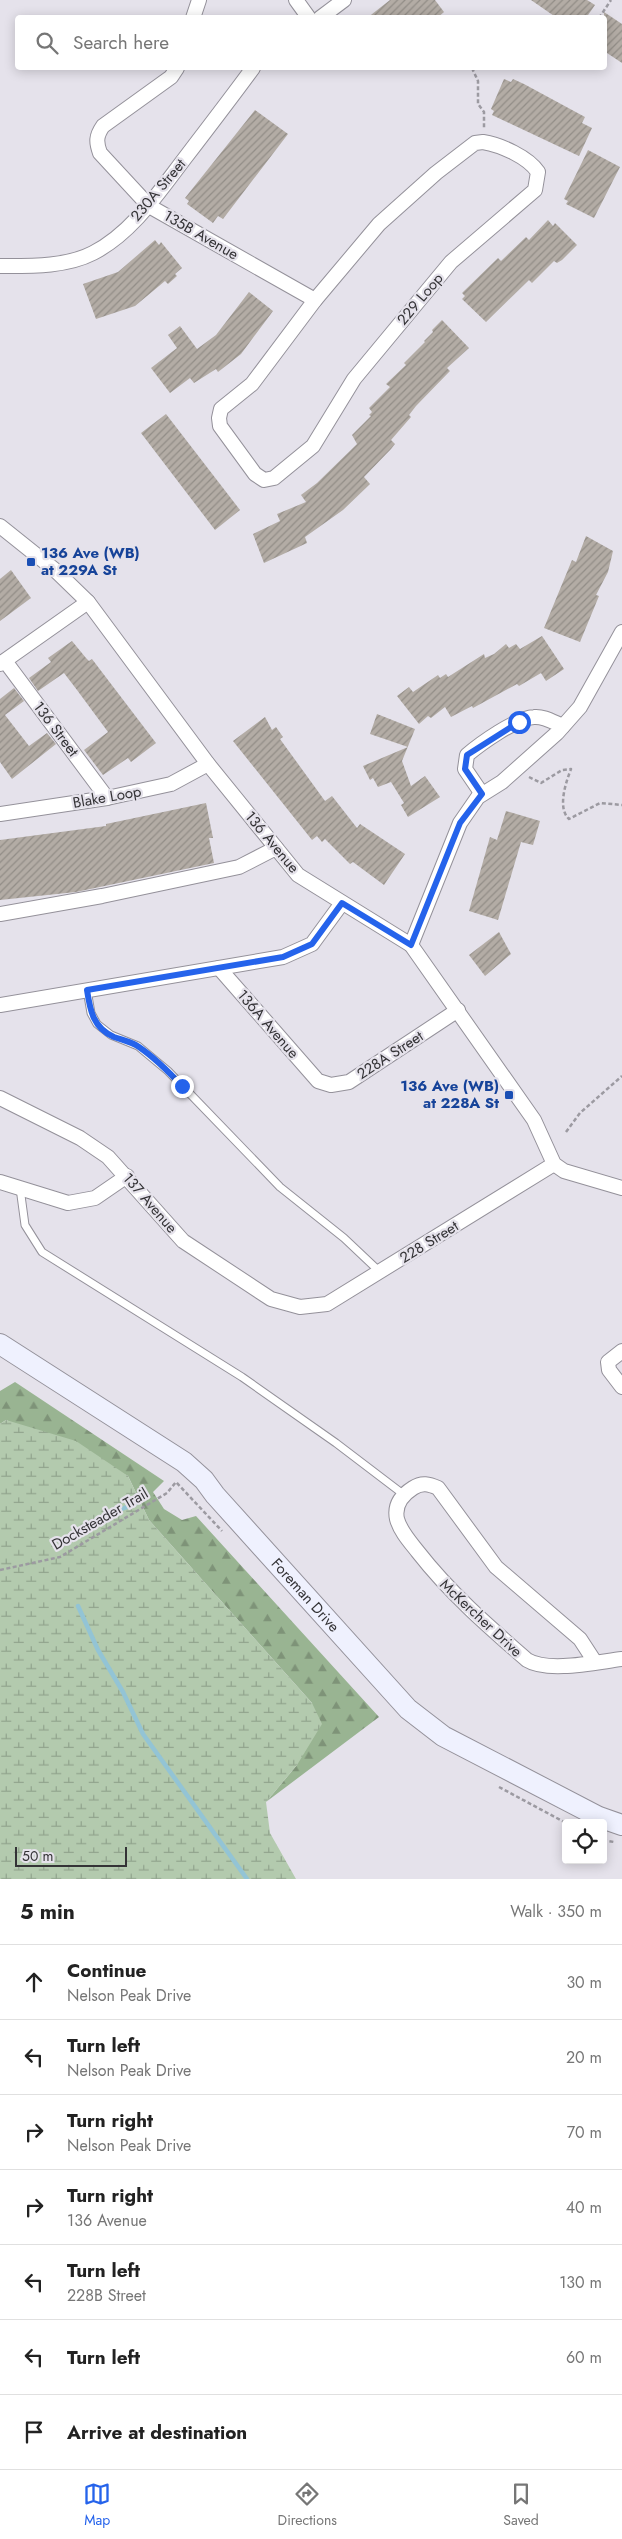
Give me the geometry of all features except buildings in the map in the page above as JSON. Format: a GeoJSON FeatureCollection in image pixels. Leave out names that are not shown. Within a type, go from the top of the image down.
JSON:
{"type":"FeatureCollection","features":[{"type":"Feature","properties":{"kind":"street"},"geometry":{"type":"LineString","coordinates":[[194,15],[198,0]]}},
{"type":"Feature","properties":{"kind":"street"},"geometry":{"type":"LineString","coordinates":[[296,0],[307,15]]}},
{"type":"Feature","properties":{"kind":"street"},"geometry":{"type":"LineString","coordinates":[[324,15],[344,0]]}},
{"type":"Feature","properties":{"kind":"street","name":"135B Avenue"},"geometry":{"type":"LineString","coordinates":[[176,70],[171,76],[103,126],[97,135],[100,153],[149,206],[315,300]]}},
{"type":"Feature","properties":{"kind":"street","name":"230A Street"},"geometry":{"type":"LineString","coordinates":[[0,266],[33,266],[75,260],[93,253],[112,241],[149,206],[252,70]]}},
{"type":"Feature","properties":{"kind":"street","name":"229 Loop"},"geometry":{"type":"LineString","coordinates":[[475,143],[492,143],[532,164],[538,172],[535,190],[461,251],[360,372],[313,446],[274,478],[264,480],[255,474],[220,426],[221,409],[252,384],[315,300],[379,224],[436,173],[475,143]]}},
{"type":"Feature","properties":{"kind":"street","name":"136 Avenue"},"geometry":{"type":"LineString","coordinates":[[0,526],[56,570],[88,602],[208,764],[298,875],[411,945],[534,1120],[554,1164]]}},
{"type":"Feature","properties":{"kind":"street"},"geometry":{"type":"LineString","coordinates":[[2,662],[88,602]]}},
{"type":"Feature","properties":{"kind":"street"},"geometry":{"type":"LineString","coordinates":[[411,945],[460,823],[482,794],[502,782],[563,726],[580,707],[621,630]]}},
{"type":"Feature","properties":{"kind":"street","name":"136 Street"},"geometry":{"type":"LineString","coordinates":[[2,662],[107,798]]}},
{"type":"Feature","properties":{"kind":"street"},"geometry":{"type":"LineString","coordinates":[[482,794],[465,769],[467,755],[474,749],[519,722],[533,717],[545,718],[563,726]]}},
{"type":"Feature","properties":{"kind":"street","name":"Blake Loop"},"geometry":{"type":"LineString","coordinates":[[2,810],[107,798],[171,784],[208,764]]}},
{"type":"Feature","properties":{"kind":"street"},"geometry":{"type":"LineString","coordinates":[[0,914],[102,896],[239,867],[276,848]]}},
{"type":"Feature","properties":{"kind":"street"},"geometry":{"type":"LineString","coordinates":[[0,1005],[283,957],[312,944],[342,903]]}},
{"type":"Feature","properties":{"kind":"street","name":"136A Avenue"},"geometry":{"type":"LineString","coordinates":[[219,968],[318,1081]]}},
{"type":"Feature","properties":{"kind":"street","name":"228A Street"},"geometry":{"type":"LineString","coordinates":[[318,1081],[331,1085],[349,1082],[458,1010]]}},
{"type":"Feature","properties":{"kind":"street","name":"137 Avenue"},"geometry":{"type":"LineString","coordinates":[[0,1098],[80,1138],[108,1157],[128,1176],[183,1241],[272,1299],[300,1307]]}},
{"type":"Feature","properties":{"kind":"street"},"geometry":{"type":"LineString","coordinates":[[554,1164],[564,1171],[622,1188]]}},
{"type":"Feature","properties":{"kind":"street","name":"228 Street"},"geometry":{"type":"LineString","coordinates":[[300,1307],[327,1304],[554,1164]]}},
{"type":"Feature","properties":{"kind":"street"},"geometry":{"type":"LineString","coordinates":[[0,1182],[68,1203],[96,1198],[128,1176]]}},
{"type":"Feature","properties":{"kind":"street","name":"Foreman Drive"},"geometry":{"type":"LineString","coordinates":[[0,1344],[184,1462],[204,1480],[309,1600],[408,1709],[425,1724],[442,1736],[599,1817],[622,1824]]}},
{"type":"Feature","properties":{"kind":"street"},"geometry":{"type":"LineString","coordinates":[[622,1351],[608,1362],[608,1370],[622,1387]]}},
{"type":"Feature","properties":{"kind":"street"},"geometry":{"type":"LineString","coordinates":[[403,1494],[417,1485],[428,1483],[438,1488],[496,1568],[580,1639],[595,1662]]}},
{"type":"Feature","properties":{"kind":"street","name":"McKercher Drive"},"geometry":{"type":"LineString","coordinates":[[403,1494],[398,1506],[397,1520],[409,1542],[433,1572],[475,1615],[535,1665],[552,1666],[622,1659]]}},
{"type":"Feature","properties":{"kind":"lane"},"geometry":{"type":"LineString","coordinates":[[87,990],[90,1013],[96,1024],[111,1036],[138,1046],[168,1070],[280,1187],[344,1238],[380,1272]]}},
{"type":"Feature","properties":{"kind":"lane"},"geometry":{"type":"LineString","coordinates":[[20,1188],[25,1225],[42,1252],[242,1377],[336,1443],[403,1494]]}},
{"type":"Feature","properties":{"kind":"path"},"geometry":{"type":"LineString","coordinates":[[601,15],[610,0]]}},
{"type":"Feature","properties":{"kind":"path"},"geometry":{"type":"LineString","coordinates":[[473,70],[478,82],[478,104],[484,112],[484,132]]}},
{"type":"Feature","properties":{"kind":"path"},"geometry":{"type":"LineString","coordinates":[[528,776],[541,783],[562,770],[571,769],[563,803],[565,814],[569,819],[600,803],[622,805]]}},
{"type":"Feature","properties":{"kind":"path"},"geometry":{"type":"LineString","coordinates":[[566,1132],[580,1113],[622,1076]]}},
{"type":"Feature","properties":{"kind":"path","name":"Docksteader Trail"},"geometry":{"type":"LineString","coordinates":[[0,1570],[39,1563],[68,1553],[167,1493],[176,1482]]}},
{"type":"Feature","properties":{"kind":"green space"},"geometry":{"type":"Polygon","coordinates":[[[15,1382],[164,1481],[153,1492],[164,1509],[182,1520],[196,1516],[379,1717],[266,1802],[297,1765],[312,1703],[149,1520],[128,1476],[6,1420],[0,1424],[0,1391],[15,1382]]]}},
{"type":"Feature","properties":{"kind":"green space"},"geometry":{"type":"Polygon","coordinates":[[[6,1420],[76,1441],[128,1476],[149,1520],[312,1703],[322,1724],[297,1765],[266,1802],[270,1833],[296,1879],[0,1879],[0,1424],[6,1420]]]}},
{"type":"Feature","properties":{"kind":"waterway"},"geometry":{"type":"LineString","coordinates":[[119,1510],[135,1504]]}},
{"type":"Feature","properties":{"kind":"waterway"},"geometry":{"type":"LineString","coordinates":[[78,1606],[98,1650],[123,1692],[143,1734],[247,1879]]}},
{"type":"Feature","properties":{"kind":"place","name":"136 Ave (WB) at 229A St"},"geometry":{"type":"Point","coordinates":[31,562]}},
{"type":"Feature","properties":{"kind":"place","name":"136 Ave (WB) at 228A St"},"geometry":{"type":"Point","coordinates":[509,1095]}},
{"type":"Feature","properties":{"kind":"route"},"geometry":{"type":"LineString","coordinates":[[182,1086],[168,1070],[138,1046],[111,1036],[96,1024],[90,1013],[87,990],[283,957],[312,944],[342,903],[411,945],[460,823],[482,794],[465,769],[467,755],[519,722]]}}]}
